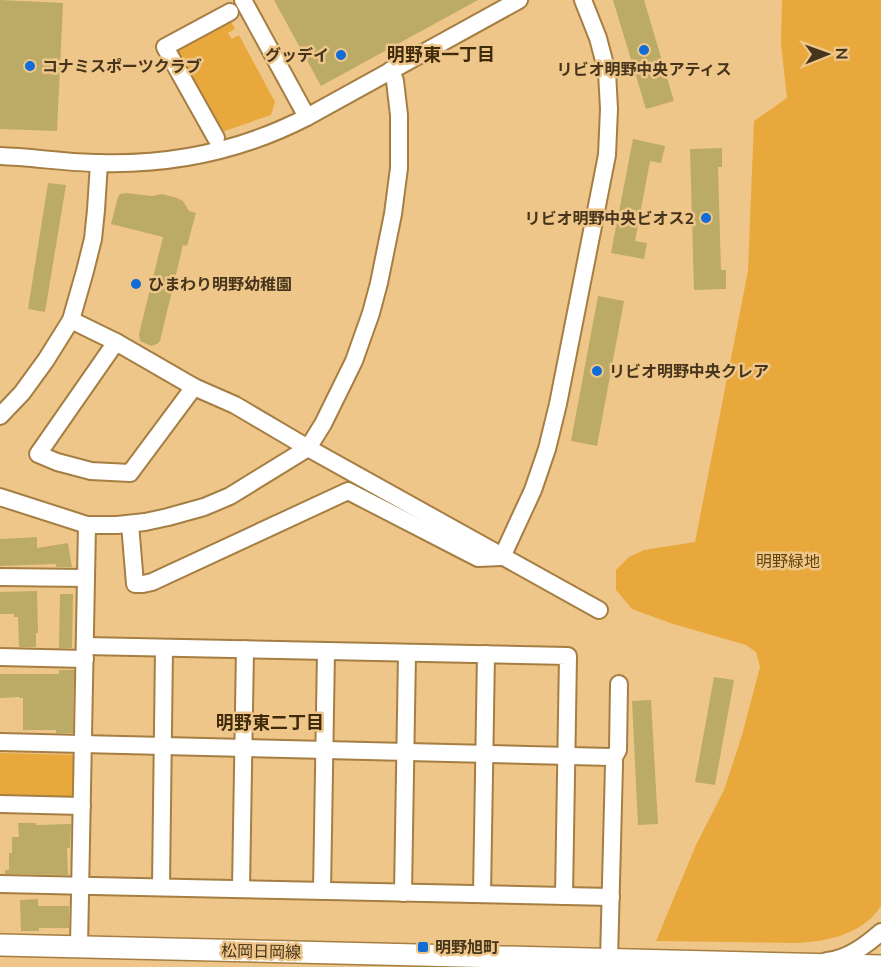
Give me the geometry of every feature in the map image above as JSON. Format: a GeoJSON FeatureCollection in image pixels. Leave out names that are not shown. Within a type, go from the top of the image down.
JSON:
{"type":"FeatureCollection","features":[{"type":"Feature","properties":{"kind":"main road","name":"松岡日岡線"},"geometry":{"type":"LineString","coordinates":[[0,945],[461,962],[609,960],[745,965],[881,966]]}},
{"type":"Feature","properties":{"kind":"street"},"geometry":{"type":"LineString","coordinates":[[243,0],[307,117]]}},
{"type":"Feature","properties":{"kind":"street"},"geometry":{"type":"LineString","coordinates":[[0,156],[99,164],[162,161],[205,154],[256,139],[307,117],[519,0]]}},
{"type":"Feature","properties":{"kind":"street"},"geometry":{"type":"LineString","coordinates":[[502,557],[533,490],[547,449],[558,404],[606,155],[609,110],[607,72],[598,38],[583,0]]}},
{"type":"Feature","properties":{"kind":"street"},"geometry":{"type":"LineString","coordinates":[[216,138],[165,47],[230,12]]}},
{"type":"Feature","properties":{"kind":"street"},"geometry":{"type":"LineString","coordinates":[[0,497],[87,525],[130,524],[204,507],[230,496],[308,448],[323,424],[354,360],[379,283],[393,214],[399,168],[399,115],[395,81],[391,70]]}},
{"type":"Feature","properties":{"kind":"street"},"geometry":{"type":"LineString","coordinates":[[0,416],[22,393],[71,320],[93,239],[99,164]]}},
{"type":"Feature","properties":{"kind":"street"},"geometry":{"type":"LineString","coordinates":[[71,320],[116,342],[194,387],[235,405],[598,610]]}},
{"type":"Feature","properties":{"kind":"street"},"geometry":{"type":"LineString","coordinates":[[116,342],[38,454],[57,462],[91,471],[130,473],[194,387]]}},
{"type":"Feature","properties":{"kind":"street"},"geometry":{"type":"LineString","coordinates":[[130,524],[135,584],[152,582],[348,491],[478,558],[502,557]]}},
{"type":"Feature","properties":{"kind":"street"},"geometry":{"type":"LineString","coordinates":[[79,947],[87,525]]}},
{"type":"Feature","properties":{"kind":"street"},"geometry":{"type":"LineString","coordinates":[[0,577],[86,578]]}},
{"type":"Feature","properties":{"kind":"street"},"geometry":{"type":"LineString","coordinates":[[161,887],[164,648]]}},
{"type":"Feature","properties":{"kind":"street"},"geometry":{"type":"LineString","coordinates":[[0,657],[164,648],[568,656],[564,896]]}},
{"type":"Feature","properties":{"kind":"street"},"geometry":{"type":"LineString","coordinates":[[241,889],[245,649]]}},
{"type":"Feature","properties":{"kind":"street"},"geometry":{"type":"LineString","coordinates":[[322,891],[326,651]]}},
{"type":"Feature","properties":{"kind":"street"},"geometry":{"type":"LineString","coordinates":[[403,893],[407,653]]}},
{"type":"Feature","properties":{"kind":"street"},"geometry":{"type":"LineString","coordinates":[[482,894],[486,654]]}},
{"type":"Feature","properties":{"kind":"street"},"geometry":{"type":"LineString","coordinates":[[609,960],[614,759],[618,750],[619,684]]}},
{"type":"Feature","properties":{"kind":"street"},"geometry":{"type":"LineString","coordinates":[[0,742],[608,756],[614,759]]}},
{"type":"Feature","properties":{"kind":"street"},"geometry":{"type":"LineString","coordinates":[[0,804],[82,806]]}},
{"type":"Feature","properties":{"kind":"street"},"geometry":{"type":"LineString","coordinates":[[0,884],[611,897]]}},
{"type":"Feature","properties":{"kind":"street"},"geometry":{"type":"LineString","coordinates":[[805,964],[833,960],[853,952],[881,932]]}},
{"type":"Feature","properties":{"kind":"green space","name":"明野緑地"},"geometry":{"type":"Polygon","coordinates":[[[782,0],[881,0],[881,906],[874,916],[855,929],[822,940],[798,943],[656,941],[696,845],[724,790],[742,735],[760,667],[756,652],[746,645],[670,623],[632,609],[616,590],[616,570],[629,557],[644,550],[695,542],[748,271],[754,121],[787,98],[781,44],[782,0]]]}},
{"type":"Feature","properties":{"kind":"green space"},"geometry":{"type":"Polygon","coordinates":[[[228,16],[235,29],[228,33],[232,39],[239,35],[275,102],[271,115],[216,134],[169,48],[228,16]]]}},
{"type":"Feature","properties":{"kind":"green space"},"geometry":{"type":"Polygon","coordinates":[[[0,753],[77,755],[76,797],[69,800],[0,799],[0,753]]]}},
{"type":"Feature","properties":{"kind":"building","name":"コナミスポーツクラブ"},"geometry":{"type":"Polygon","coordinates":[[[0,0],[63,3],[57,131],[0,129],[0,0]]]}},
{"type":"Feature","properties":{"kind":"building","name":"グッデイ"},"geometry":{"type":"Polygon","coordinates":[[[274,0],[478,0],[321,86],[274,0]]]}},
{"type":"Feature","properties":{"kind":"building","name":"リビオ明野中央アティス"},"geometry":{"type":"Polygon","coordinates":[[[613,0],[644,0],[674,101],[646,109],[613,0]]]}},
{"type":"Feature","properties":{"kind":"building"},"geometry":{"type":"Polygon","coordinates":[[[633,139],[665,146],[661,163],[650,161],[635,241],[647,243],[644,259],[611,253],[633,139]]]}},
{"type":"Feature","properties":{"kind":"building","name":"リビオ明野中央ビオス2"},"geometry":{"type":"Polygon","coordinates":[[[722,148],[722,167],[718,167],[721,270],[726,270],[726,289],[694,290],[690,149],[722,148]]]}},
{"type":"Feature","properties":{"kind":"building"},"geometry":{"type":"Polygon","coordinates":[[[48,183],[66,185],[45,312],[28,309],[48,183]]]}},
{"type":"Feature","properties":{"kind":"building"},"geometry":{"type":"Polygon","coordinates":[[[126,193],[152,196],[162,194],[177,198],[183,201],[189,211],[196,213],[187,246],[183,245],[160,341],[151,346],[140,341],[139,334],[163,237],[111,224],[118,197],[126,193]]]}},
{"type":"Feature","properties":{"kind":"building","name":"リビオ明野中央クレア"},"geometry":{"type":"Polygon","coordinates":[[[598,296],[624,301],[597,446],[571,441],[598,296]]]}},
{"type":"Feature","properties":{"kind":"building"},"geometry":{"type":"Polygon","coordinates":[[[37,537],[37,548],[68,543],[72,567],[56,567],[56,564],[0,566],[0,539],[37,537]]]}},
{"type":"Feature","properties":{"kind":"building"},"geometry":{"type":"Polygon","coordinates":[[[37,591],[36,647],[19,647],[18,617],[14,617],[14,614],[0,614],[0,592],[37,591]]]}},
{"type":"Feature","properties":{"kind":"building"},"geometry":{"type":"Polygon","coordinates":[[[60,594],[73,594],[72,648],[59,648],[60,594]]]}},
{"type":"Feature","properties":{"kind":"building"},"geometry":{"type":"Polygon","coordinates":[[[59,670],[74,670],[73,733],[56,733],[56,730],[23,730],[23,698],[0,698],[0,674],[59,674],[59,670]]]}},
{"type":"Feature","properties":{"kind":"building"},"geometry":{"type":"Polygon","coordinates":[[[714,677],[734,680],[715,785],[695,782],[714,677]]]}},
{"type":"Feature","properties":{"kind":"building"},"geometry":{"type":"Polygon","coordinates":[[[651,700],[658,824],[638,825],[632,701],[651,700]]]}},
{"type":"Feature","properties":{"kind":"building"},"geometry":{"type":"Polygon","coordinates":[[[18,823],[71,824],[70,848],[67,848],[68,875],[5,874],[5,870],[9,870],[12,837],[19,837],[18,823]]]}},
{"type":"Feature","properties":{"kind":"building"},"geometry":{"type":"Polygon","coordinates":[[[38,899],[38,906],[69,906],[69,928],[39,928],[39,931],[21,931],[20,900],[38,899]]]}},
{"type":"Feature","properties":{"kind":"place","name":"リビオ明野中央アティス"},"geometry":{"type":"Point","coordinates":[644,50]}},
{"type":"Feature","properties":{"kind":"place","name":"グッデイ"},"geometry":{"type":"Point","coordinates":[341,55]}},
{"type":"Feature","properties":{"kind":"place","name":"コナミスポーツクラブ"},"geometry":{"type":"Point","coordinates":[30,66]}},
{"type":"Feature","properties":{"kind":"place","name":"リビオ明野中央ビオス2"},"geometry":{"type":"Point","coordinates":[706,218]}},
{"type":"Feature","properties":{"kind":"place","name":"ひまわり明野幼稚園"},"geometry":{"type":"Point","coordinates":[136,284]}},
{"type":"Feature","properties":{"kind":"place","name":"リビオ明野中央クレア"},"geometry":{"type":"Point","coordinates":[597,371]}},
{"type":"Feature","properties":{"kind":"place","name":"明野旭町"},"geometry":{"type":"Point","coordinates":[423,947]}},
{"type":"Feature","properties":{"kind":"district","name":"明野東一丁目"},"geometry":{"type":"Point","coordinates":[441,55]}},
{"type":"Feature","properties":{"kind":"district","name":"明野東二丁目"},"geometry":{"type":"Point","coordinates":[270,723]}}]}
